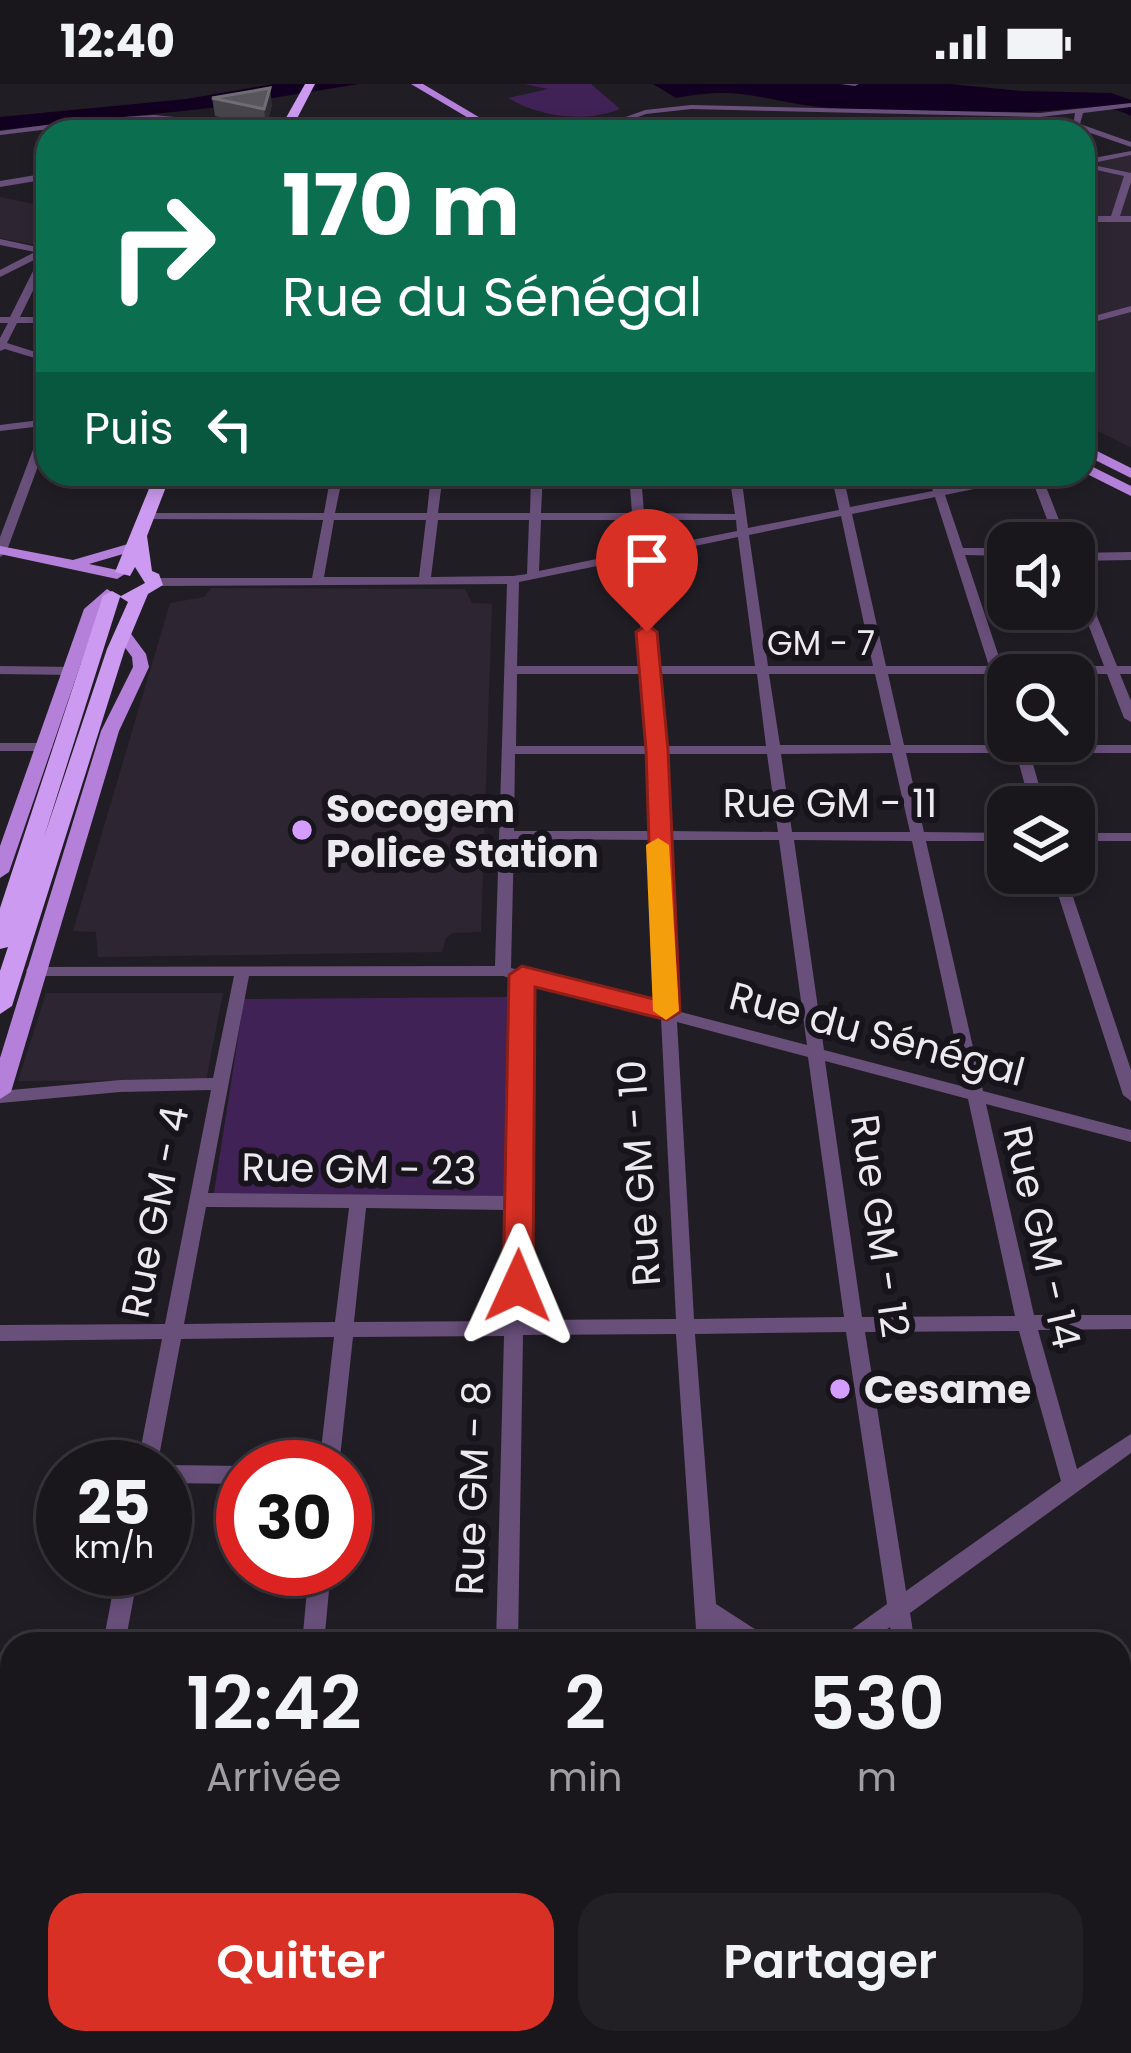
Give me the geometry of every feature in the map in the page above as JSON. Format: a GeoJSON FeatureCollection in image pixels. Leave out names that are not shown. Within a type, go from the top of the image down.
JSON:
{"type":"FeatureCollection","features":[{"type":"Feature","properties":{"kind":"highway"},"geometry":{"type":"LineString","coordinates":[[288,120],[310,84]]}},
{"type":"Feature","properties":{"kind":"highway"},"geometry":{"type":"LineString","coordinates":[[0,942],[99,648],[111,584],[138,542],[158,486]]}},
{"type":"Feature","properties":{"kind":"highway"},"geometry":{"type":"LineString","coordinates":[[0,1006],[123,634],[146,583],[138,542]]}},
{"type":"Feature","properties":{"kind":"highway"},"geometry":{"type":"LineString","coordinates":[[111,584],[146,583]]}},
{"type":"Feature","properties":{"kind":"main road"},"geometry":{"type":"LineString","coordinates":[[403,84],[463,120]]}},
{"type":"Feature","properties":{"kind":"main road"},"geometry":{"type":"LineString","coordinates":[[416,84],[478,120]]}},
{"type":"Feature","properties":{"kind":"main road"},"geometry":{"type":"LineString","coordinates":[[1095,457],[1131,474]]}},
{"type":"Feature","properties":{"kind":"main road"},"geometry":{"type":"LineString","coordinates":[[1095,461],[1131,492]]}},
{"type":"Feature","properties":{"kind":"main road"},"geometry":{"type":"LineString","coordinates":[[0,551],[55,561],[87,561],[138,542]]}},
{"type":"Feature","properties":{"kind":"main road"},"geometry":{"type":"LineString","coordinates":[[0,872],[6,837],[46,747],[92,608],[111,584],[55,561]]}},
{"type":"Feature","properties":{"kind":"main road"},"geometry":{"type":"LineString","coordinates":[[0,1094],[110,731],[141,668],[140,657],[123,634]]}},
{"type":"Feature","properties":{"kind":"street"},"geometry":{"type":"LineString","coordinates":[[844,84],[856,84]]}},
{"type":"Feature","properties":{"kind":"street"},"geometry":{"type":"LineString","coordinates":[[1018,84],[1047,84]]}},
{"type":"Feature","properties":{"kind":"street"},"geometry":{"type":"LineString","coordinates":[[628,120],[645,112],[713,106],[1079,113],[1131,106]]}},
{"type":"Feature","properties":{"kind":"street"},"geometry":{"type":"LineString","coordinates":[[1077,120],[1079,113]]}},
{"type":"Feature","properties":{"kind":"street"},"geometry":{"type":"LineString","coordinates":[[130,120],[188,120]]}},
{"type":"Feature","properties":{"kind":"street"},"geometry":{"type":"LineString","coordinates":[[0,133],[36,129]]}},
{"type":"Feature","properties":{"kind":"street"},"geometry":{"type":"LineString","coordinates":[[1095,133],[1131,149]]}},
{"type":"Feature","properties":{"kind":"street"},"geometry":{"type":"LineString","coordinates":[[1095,160],[1131,149]]}},
{"type":"Feature","properties":{"kind":"street"},"geometry":{"type":"LineString","coordinates":[[1095,167],[1130,175],[1114,219]]}},
{"type":"Feature","properties":{"kind":"street"},"geometry":{"type":"LineString","coordinates":[[0,184],[36,178]]}},
{"type":"Feature","properties":{"kind":"street"},"geometry":{"type":"LineString","coordinates":[[1095,219],[1131,219]]}},
{"type":"Feature","properties":{"kind":"street"},"geometry":{"type":"LineString","coordinates":[[0,242],[36,248]]}},
{"type":"Feature","properties":{"kind":"street"},"geometry":{"type":"LineString","coordinates":[[0,274],[36,255]]}},
{"type":"Feature","properties":{"kind":"street"},"geometry":{"type":"LineString","coordinates":[[36,274],[1,346],[36,355]]}},
{"type":"Feature","properties":{"kind":"street"},"geometry":{"type":"LineString","coordinates":[[1095,319],[1127,311]]}},
{"type":"Feature","properties":{"kind":"street"},"geometry":{"type":"LineString","coordinates":[[0,320],[36,320]]}},
{"type":"Feature","properties":{"kind":"street"},"geometry":{"type":"LineString","coordinates":[[0,428],[36,425]]}},
{"type":"Feature","properties":{"kind":"street"},"geometry":{"type":"LineString","coordinates":[[0,551],[36,456]]}},
{"type":"Feature","properties":{"kind":"street"},"geometry":{"type":"LineString","coordinates":[[317,581],[335,486]]}},
{"type":"Feature","properties":{"kind":"street"},"geometry":{"type":"LineString","coordinates":[[425,580],[436,486]]}},
{"type":"Feature","properties":{"kind":"street"},"geometry":{"type":"LineString","coordinates":[[533,576],[537,486]]}},
{"type":"Feature","properties":{"kind":"street","name":"Rue GM - 10"},"geometry":{"type":"LineString","coordinates":[[635,486],[657,750],[657,836],[707,1632]]}},
{"type":"Feature","properties":{"kind":"street","name":"Rue GM - 12"},"geometry":{"type":"LineString","coordinates":[[737,486],[854,1324],[902,1632]]}},
{"type":"Feature","properties":{"kind":"street","name":"Rue GM - 14"},"geometry":{"type":"LineString","coordinates":[[839,486],[1026,1322],[1072,1486]]}},
{"type":"Feature","properties":{"kind":"street"},"geometry":{"type":"LineString","coordinates":[[937,486],[992,654]]}},
{"type":"Feature","properties":{"kind":"street"},"geometry":{"type":"LineString","coordinates":[[146,583],[513,580],[640,554],[742,525],[974,486]]}},
{"type":"Feature","properties":{"kind":"street"},"geometry":{"type":"LineString","coordinates":[[1038,486],[1053,522]]}},
{"type":"Feature","properties":{"kind":"street"},"geometry":{"type":"LineString","coordinates":[[147,516],[638,517],[742,525]]}},
{"type":"Feature","properties":{"kind":"street"},"geometry":{"type":"LineString","coordinates":[[960,550],[987,551]]}},
{"type":"Feature","properties":{"kind":"street"},"geometry":{"type":"LineString","coordinates":[[1095,556],[1131,556]]}},
{"type":"Feature","properties":{"kind":"street","name":"Rue GM - 8"},"geometry":{"type":"LineString","coordinates":[[507,1632],[520,1203],[507,835],[513,580]]}},
{"type":"Feature","properties":{"kind":"street"},"geometry":{"type":"LineString","coordinates":[[1095,626],[1131,718]]}},
{"type":"Feature","properties":{"kind":"street","name":"GM - 7"},"geometry":{"type":"LineString","coordinates":[[1095,669],[1131,670]]}},
{"type":"Feature","properties":{"kind":"street"},"geometry":{"type":"LineString","coordinates":[[0,670],[73,671]]}},
{"type":"Feature","properties":{"kind":"street","name":"GM - 7"},"geometry":{"type":"LineString","coordinates":[[511,670],[987,671]]}},
{"type":"Feature","properties":{"kind":"street"},"geometry":{"type":"LineString","coordinates":[[508,750],[987,746]]}},
{"type":"Feature","properties":{"kind":"street"},"geometry":{"type":"LineString","coordinates":[[0,747],[46,747]]}},
{"type":"Feature","properties":{"kind":"street"},"geometry":{"type":"LineString","coordinates":[[1095,748],[1131,749]]}},
{"type":"Feature","properties":{"kind":"street","name":"Rue GM - 11"},"geometry":{"type":"LineString","coordinates":[[507,835],[987,837]]}},
{"type":"Feature","properties":{"kind":"street"},"geometry":{"type":"LineString","coordinates":[[1095,837],[1131,837]]}},
{"type":"Feature","properties":{"kind":"street"},"geometry":{"type":"LineString","coordinates":[[1065,894],[1131,1095]]}},
{"type":"Feature","properties":{"kind":"street","name":"Rue du Sénégal"},"geometry":{"type":"LineString","coordinates":[[34,971],[513,973],[1131,1136]]}},
{"type":"Feature","properties":{"kind":"street","name":"Rue GM - 4"},"geometry":{"type":"LineString","coordinates":[[152,1440],[242,973]]}},
{"type":"Feature","properties":{"kind":"street"},"geometry":{"type":"LineString","coordinates":[[0,1094],[219,1084]]}},
{"type":"Feature","properties":{"kind":"street","name":"Rue GM - 23"},"geometry":{"type":"LineString","coordinates":[[198,1200],[520,1203]]}},
{"type":"Feature","properties":{"kind":"street"},"geometry":{"type":"LineString","coordinates":[[332,1440],[358,1203]]}},
{"type":"Feature","properties":{"kind":"street"},"geometry":{"type":"LineString","coordinates":[[0,1333],[1131,1322]]}},
{"type":"Feature","properties":{"kind":"street"},"geometry":{"type":"LineString","coordinates":[[864,1632],[1131,1442]]}},
{"type":"Feature","properties":{"kind":"street"},"geometry":{"type":"LineString","coordinates":[[116,1632],[123,1596]]}},
{"type":"Feature","properties":{"kind":"street"},"geometry":{"type":"LineString","coordinates":[[314,1632],[317,1596]]}},
{"type":"Feature","properties":{"kind":"street"},"geometry":{"type":"LineString","coordinates":[[705,1609],[740,1632]]}},
{"type":"Feature","properties":{"kind":"shaded area"},"geometry":{"type":"Polygon","coordinates":[[[273,84],[359,84],[211,108],[96,120],[36,120],[36,126],[0,130],[0,117],[186,99],[273,84]]]}},
{"type":"Feature","properties":{"kind":"shaded area"},"geometry":{"type":"Polygon","coordinates":[[[524,84],[591,84],[620,109],[578,117],[548,114],[508,98],[548,89],[524,84]]]}},
{"type":"Feature","properties":{"kind":"shaded area"},"geometry":{"type":"Polygon","coordinates":[[[653,84],[950,84],[1111,93],[1131,100],[1131,116],[1106,108],[864,111],[731,93],[676,98],[653,84]]]}},
{"type":"Feature","properties":{"kind":"shaded area"},"geometry":{"type":"Polygon","coordinates":[[[1131,153],[1131,448],[1095,429],[1095,160],[1131,153]]]}},
{"type":"Feature","properties":{"kind":"shaded area"},"geometry":{"type":"Polygon","coordinates":[[[0,197],[36,204],[36,245],[0,238],[0,197]]]}},
{"type":"Feature","properties":{"kind":"shaded area"},"geometry":{"type":"Polygon","coordinates":[[[211,588],[465,589],[472,603],[492,604],[481,932],[453,933],[442,952],[98,957],[96,932],[73,931],[170,603],[204,597],[211,588]]]}},
{"type":"Feature","properties":{"kind":"shaded area"},"geometry":{"type":"Polygon","coordinates":[[[46,993],[223,993],[206,1080],[18,1081],[46,993]]]}},
{"type":"Feature","properties":{"kind":"shaded area"},"geometry":{"type":"Polygon","coordinates":[[[507,997],[506,1196],[213,1199],[244,999],[507,997]]]}},
{"type":"Feature","properties":{"kind":"building"},"geometry":{"type":"Polygon","coordinates":[[[270,88],[264,109],[212,98],[270,88]]]}},
{"type":"Feature","properties":{"kind":"slow traffic"},"geometry":{"type":"LineString","coordinates":[[658,845],[666,1011]]}},
{"type":"Feature","properties":{"kind":"place","name":"Socogem Police Station"},"geometry":{"type":"Point","coordinates":[302,830]}},
{"type":"Feature","properties":{"kind":"place","name":"Cesame"},"geometry":{"type":"Point","coordinates":[840,1389]}},
{"type":"Feature","properties":{"kind":"route"},"geometry":{"type":"LineString","coordinates":[[518,1286],[522,975],[667,1012],[657,750],[647,632]]}}]}
